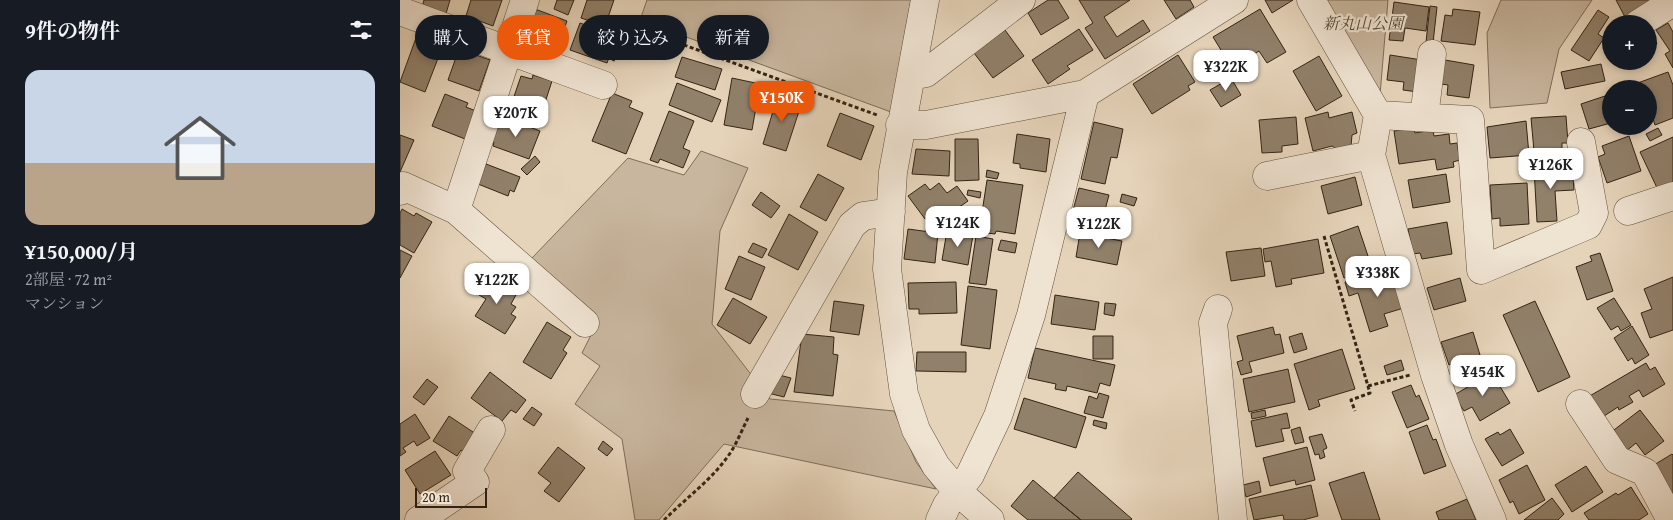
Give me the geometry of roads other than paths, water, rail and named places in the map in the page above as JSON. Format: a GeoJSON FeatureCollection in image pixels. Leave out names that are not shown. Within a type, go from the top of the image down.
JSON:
{"type":"FeatureCollection","features":[{"type":"Feature","properties":{"kind":"street"},"geometry":{"type":"LineString","coordinates":[[520,15],[525,0]]}},
{"type":"Feature","properties":{"kind":"street"},"geometry":{"type":"LineString","coordinates":[[925,0],[911,76],[891,121],[893,172],[887,269],[904,394],[916,430],[936,466],[957,491],[990,520]]}},
{"type":"Feature","properties":{"kind":"street"},"geometry":{"type":"LineString","coordinates":[[911,76],[926,73],[1021,0]]}},
{"type":"Feature","properties":{"kind":"street"},"geometry":{"type":"LineString","coordinates":[[891,121],[926,125],[1085,94],[1234,0]]}},
{"type":"Feature","properties":{"kind":"street"},"geometry":{"type":"LineString","coordinates":[[1311,0],[1378,115],[1371,155],[1435,375],[1459,446],[1492,520]]}},
{"type":"Feature","properties":{"kind":"street"},"geometry":{"type":"LineString","coordinates":[[1652,15],[1673,2]]}},
{"type":"Feature","properties":{"kind":"street"},"geometry":{"type":"LineString","coordinates":[[400,11],[497,45]]}},
{"type":"Feature","properties":{"kind":"street"},"geometry":{"type":"LineString","coordinates":[[1424,117],[1432,54]]}},
{"type":"Feature","properties":{"kind":"street"},"geometry":{"type":"LineString","coordinates":[[456,210],[505,60]]}},
{"type":"Feature","properties":{"kind":"street"},"geometry":{"type":"LineString","coordinates":[[538,60],[603,85]]}},
{"type":"Feature","properties":{"kind":"street"},"geometry":{"type":"LineString","coordinates":[[940,520],[957,491],[970,475],[987,444],[998,416],[1028,324],[1085,94]]}},
{"type":"Feature","properties":{"kind":"street"},"geometry":{"type":"LineString","coordinates":[[1378,115],[1470,120],[1481,270],[1588,225],[1594,213],[1581,142]]}},
{"type":"Feature","properties":{"kind":"street"},"geometry":{"type":"LineString","coordinates":[[1267,176],[1371,155]]}},
{"type":"Feature","properties":{"kind":"street"},"geometry":{"type":"LineString","coordinates":[[400,191],[403,186],[456,210],[585,323]]}},
{"type":"Feature","properties":{"kind":"street"},"geometry":{"type":"LineString","coordinates":[[1628,211],[1673,196]]}},
{"type":"Feature","properties":{"kind":"street"},"geometry":{"type":"LineString","coordinates":[[756,394],[852,225],[863,216],[891,212]]}},
{"type":"Feature","properties":{"kind":"street"},"geometry":{"type":"LineString","coordinates":[[1218,310],[1213,323],[1233,520]]}},
{"type":"Feature","properties":{"kind":"street"},"geometry":{"type":"LineString","coordinates":[[1580,404],[1617,460],[1645,472],[1671,520]]}},
{"type":"Feature","properties":{"kind":"street"},"geometry":{"type":"LineString","coordinates":[[419,520],[475,482],[467,472],[491,430]]}},
{"type":"Feature","properties":{"kind":"street"},"geometry":{"type":"LineString","coordinates":[[400,509],[408,520]]}},
{"type":"Feature","properties":{"kind":"park label","name":"新丸山公園"},"geometry":{"type":"Point","coordinates":[1363,23]}}]}
